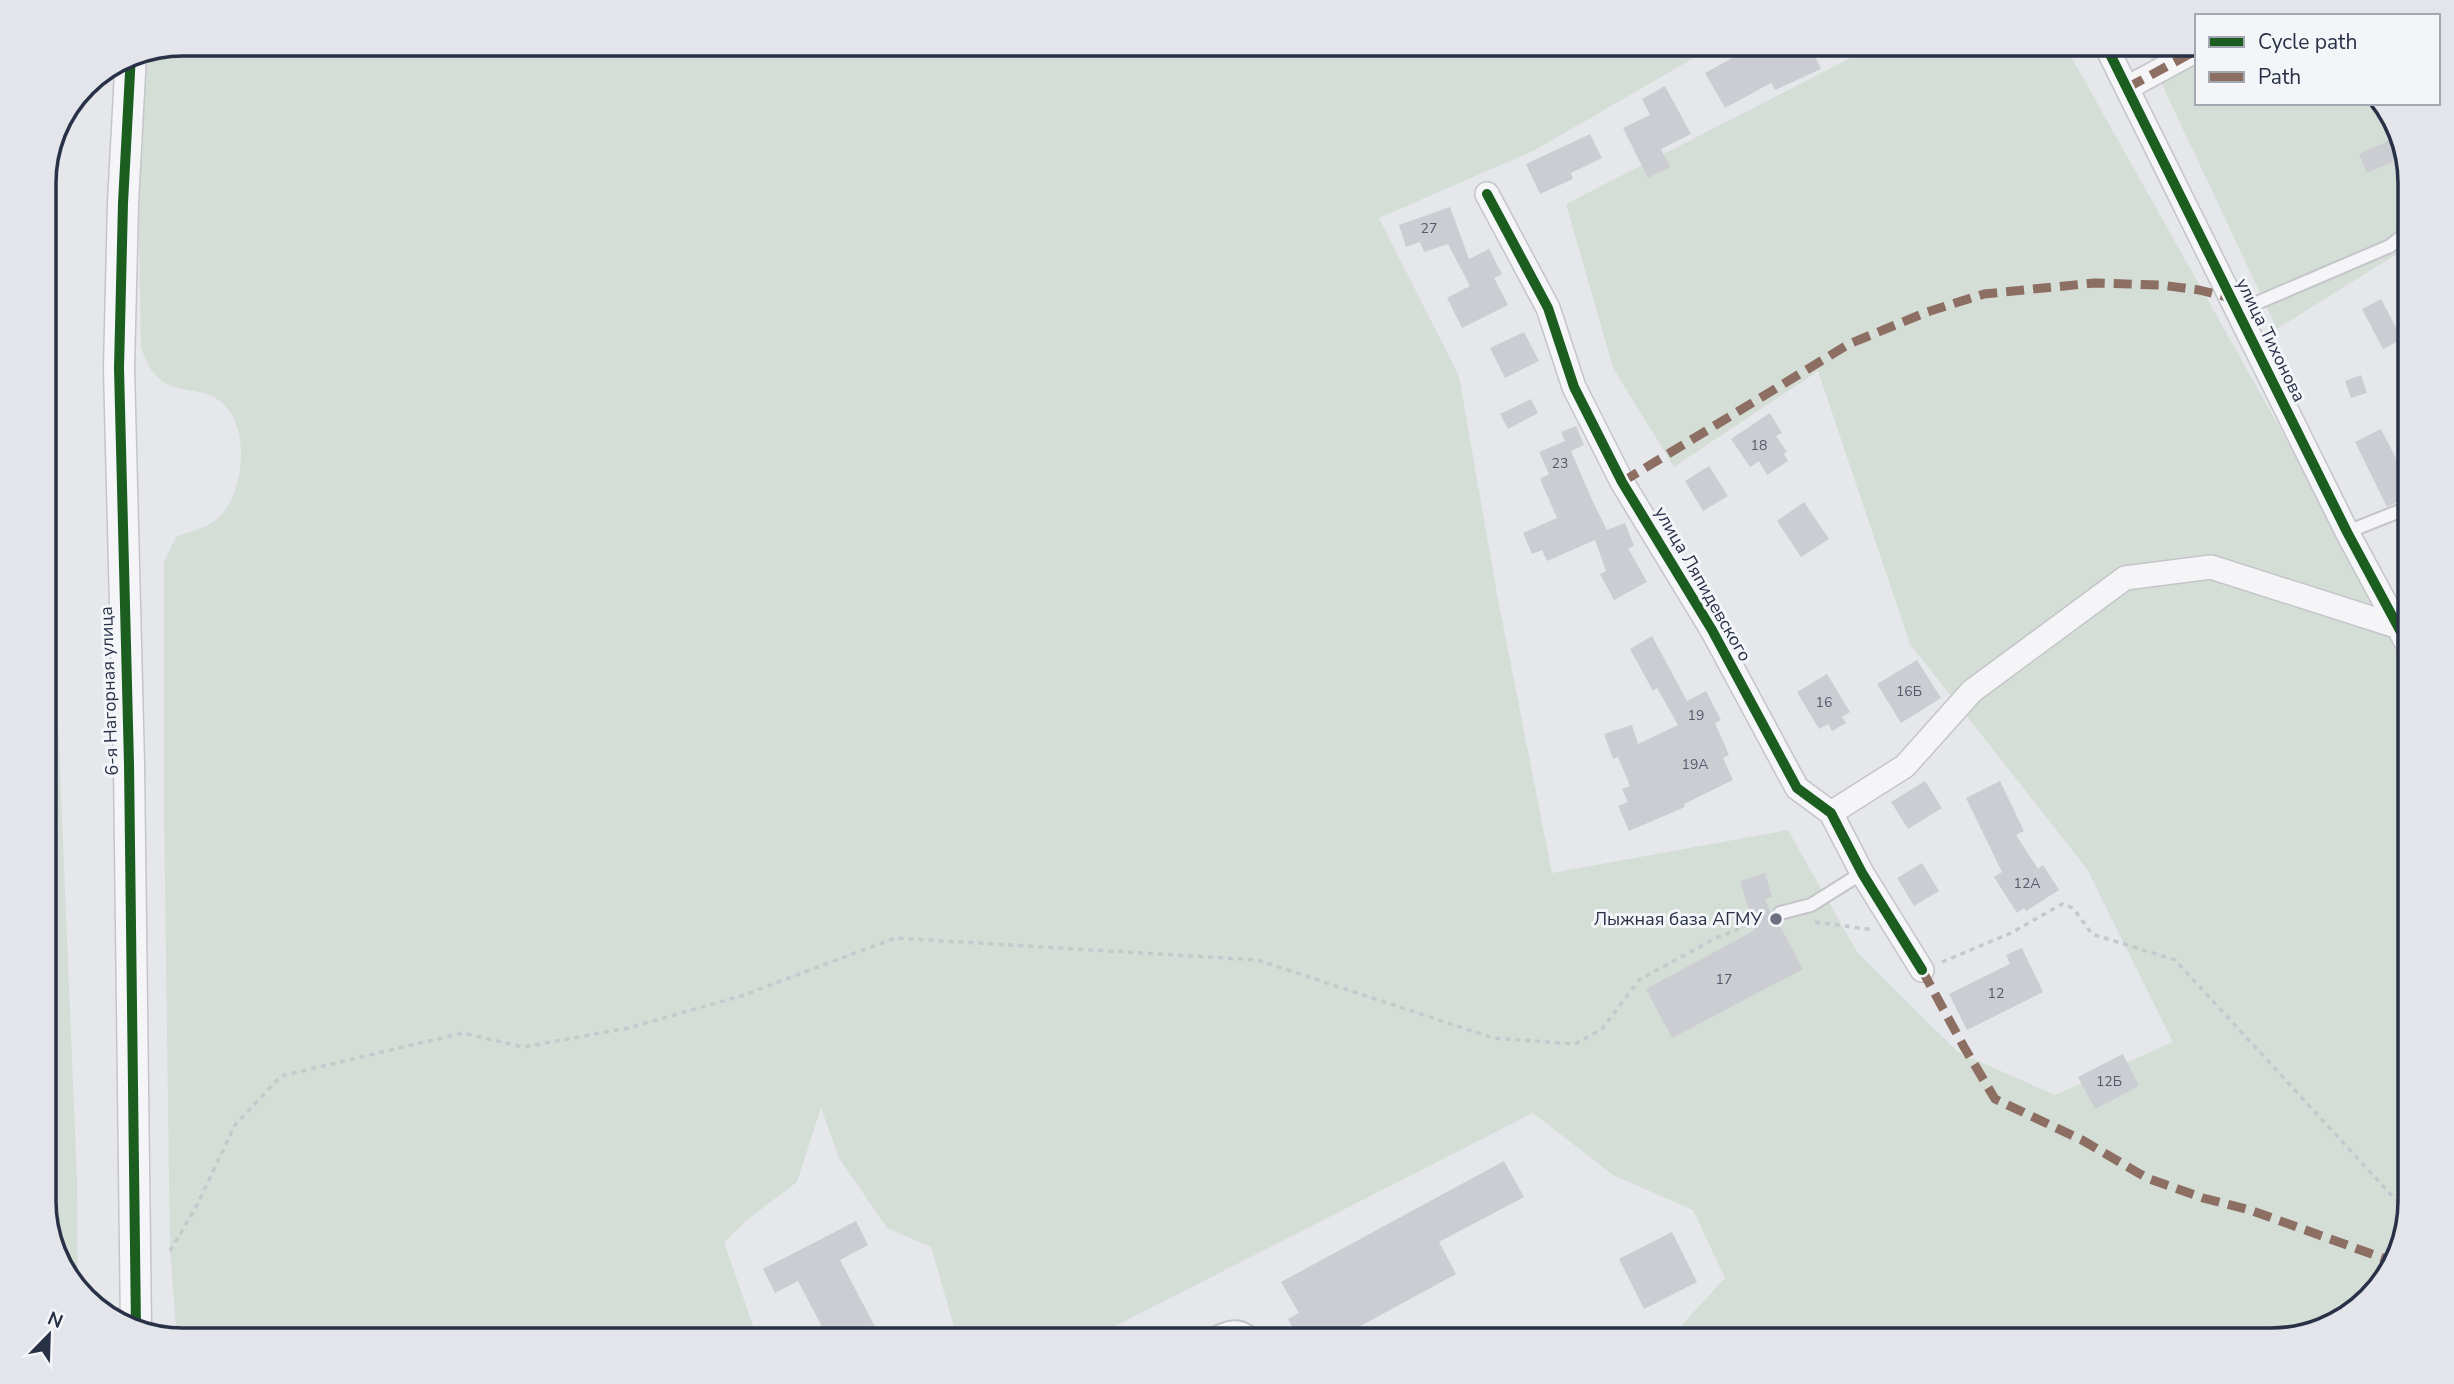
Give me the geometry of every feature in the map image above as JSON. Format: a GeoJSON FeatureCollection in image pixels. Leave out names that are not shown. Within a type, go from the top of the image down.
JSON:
{"type":"FeatureCollection","features":[{"type":"Feature","properties":{"kind":"street","name":"улица Тихонова"},"geometry":{"type":"LineString","coordinates":[[2111,56],[2398,629]]}},
{"type":"Feature","properties":{"kind":"street"},"geometry":{"type":"LineString","coordinates":[[2127,89],[2186,56]]}},
{"type":"Feature","properties":{"kind":"street","name":"6-я Нагорная улица"},"geometry":{"type":"LineString","coordinates":[[130,68],[123,203],[119,368],[129,764],[136,1318]]}},
{"type":"Feature","properties":{"kind":"street","name":"улица Ляпидевского"},"geometry":{"type":"LineString","coordinates":[[1487,194],[1548,308],[1574,387],[1622,482],[1712,630],[1797,788],[1831,813],[1862,873],[1922,970]]}},
{"type":"Feature","properties":{"kind":"street"},"geometry":{"type":"LineString","coordinates":[[1831,813],[1905,766],[1972,691],[2125,578],[2211,567],[2396,626]]}},
{"type":"Feature","properties":{"kind":"lane"},"geometry":{"type":"LineString","coordinates":[[2238,311],[2390,246],[2398,240]]}},
{"type":"Feature","properties":{"kind":"lane"},"geometry":{"type":"LineString","coordinates":[[2347,532],[2398,512]]}},
{"type":"Feature","properties":{"kind":"lane"},"geometry":{"type":"LineString","coordinates":[[1780,914],[1811,905],[1862,873]]}},
{"type":"Feature","properties":{"kind":"path"},"geometry":{"type":"LineString","coordinates":[[1922,970],[2011,933],[2062,904],[2073,908],[2091,934],[2175,960],[2398,1202]]}},
{"type":"Feature","properties":{"kind":"path"},"geometry":{"type":"LineString","coordinates":[[170,1251],[196,1207],[235,1125],[281,1076],[463,1033],[523,1046],[628,1028],[741,996],[895,938],[1258,960],[1493,1038],[1575,1044],[1602,1029],[1639,980],[1714,939],[1780,914],[1794,922],[1819,922],[1868,929],[1879,937]]}},
{"type":"Feature","properties":{"kind":"shaded area"},"geometry":{"type":"Polygon","coordinates":[[[175,56],[1697,56],[1535,150],[1379,218],[1459,376],[1497,594],[1552,873],[1788,830],[1857,952],[1958,1052],[2055,1095],[2173,1042],[2087,869],[1910,644],[1818,371],[1674,467],[1613,368],[1566,204],[1855,56],[2071,56],[2327,512],[2398,656],[2398,1201],[2394,1234],[2381,1264],[2361,1291],[2348,1302],[2319,1318],[2287,1327],[1679,1328],[1725,1278],[1693,1210],[1613,1175],[1533,1113],[1112,1328],[954,1328],[931,1247],[887,1228],[839,1158],[821,1108],[797,1182],[747,1220],[724,1242],[754,1328],[176,1328],[170,1251],[164,812],[164,561],[176,537],[212,523],[225,510],[237,482],[241,450],[235,421],[228,409],[218,399],[170,385],[159,378],[149,366],[141,347],[137,131],[142,63],[175,56]]]}},
{"type":"Feature","properties":{"kind":"shaded area"},"geometry":{"type":"Polygon","coordinates":[[[2149,56],[2195,56],[2195,105],[2371,105],[2385,127],[2396,158],[2398,175],[2398,254],[2277,329],[2149,56]]]}},
{"type":"Feature","properties":{"kind":"shaded area"},"geometry":{"type":"Polygon","coordinates":[[[56,672],[77,1178],[78,1272],[63,1242],[56,1209],[56,672]]]}},
{"type":"Feature","properties":{"kind":"building"},"geometry":{"type":"Polygon","coordinates":[[[1736,56],[1815,56],[1821,69],[1775,90],[1771,83],[1725,108],[1705,73],[1736,56]]]}},
{"type":"Feature","properties":{"kind":"building"},"geometry":{"type":"Polygon","coordinates":[[[1665,86],[1691,134],[1661,149],[1670,167],[1648,178],[1623,128],[1650,115],[1642,99],[1665,86]]]}},
{"type":"Feature","properties":{"kind":"building"},"geometry":{"type":"Polygon","coordinates":[[[1590,134],[1602,158],[1571,173],[1573,179],[1540,194],[1526,164],[1590,134]]]}},
{"type":"Feature","properties":{"kind":"building"},"geometry":{"type":"Polygon","coordinates":[[[2390,140],[2396,160],[2367,173],[2359,154],[2390,140]]]}},
{"type":"Feature","properties":{"kind":"building"},"geometry":{"type":"Polygon","coordinates":[[[1450,207],[1469,259],[1489,249],[1502,274],[1494,278],[1508,305],[1462,328],[1447,298],[1470,286],[1448,244],[1424,252],[1420,242],[1406,247],[1399,225],[1450,207]]]}},
{"type":"Feature","properties":{"kind":"building"},"geometry":{"type":"Polygon","coordinates":[[[2381,299],[2398,331],[2398,341],[2383,349],[2362,309],[2381,299]]]}},
{"type":"Feature","properties":{"kind":"building"},"geometry":{"type":"Polygon","coordinates":[[[1524,332],[1539,361],[1505,378],[1490,348],[1524,332]]]}},
{"type":"Feature","properties":{"kind":"building"},"geometry":{"type":"Polygon","coordinates":[[[2361,375],[2367,393],[2351,398],[2345,381],[2361,375]]]}},
{"type":"Feature","properties":{"kind":"building"},"geometry":{"type":"Polygon","coordinates":[[[1531,399],[1538,413],[1508,429],[1500,414],[1531,399]]]}},
{"type":"Feature","properties":{"kind":"building"},"geometry":{"type":"Polygon","coordinates":[[[1770,413],[1782,433],[1776,436],[1787,452],[1784,454],[1788,461],[1767,475],[1759,461],[1750,467],[1731,439],[1770,413]]]}},
{"type":"Feature","properties":{"kind":"building"},"geometry":{"type":"Polygon","coordinates":[[[1576,426],[1584,445],[1571,451],[1592,500],[1607,530],[1625,523],[1634,546],[1628,548],[1647,582],[1614,600],[1600,574],[1606,571],[1595,540],[1547,561],[1542,550],[1532,554],[1523,533],[1557,518],[1540,479],[1549,474],[1539,452],[1565,441],[1561,432],[1576,426]]]}},
{"type":"Feature","properties":{"kind":"building"},"geometry":{"type":"Polygon","coordinates":[[[2381,429],[2398,462],[2398,502],[2387,507],[2355,442],[2381,429]]]}},
{"type":"Feature","properties":{"kind":"building"},"geometry":{"type":"Polygon","coordinates":[[[1709,466],[1728,496],[1703,511],[1685,481],[1709,466]]]}},
{"type":"Feature","properties":{"kind":"building"},"geometry":{"type":"Polygon","coordinates":[[[1804,502],[1829,539],[1801,557],[1777,521],[1804,502]]]}},
{"type":"Feature","properties":{"kind":"building"},"geometry":{"type":"Polygon","coordinates":[[[1652,636],[1687,701],[1706,691],[1721,720],[1715,723],[1729,755],[1723,758],[1733,780],[1684,804],[1685,807],[1629,831],[1618,806],[1628,802],[1622,789],[1630,786],[1618,757],[1613,759],[1604,734],[1632,725],[1638,744],[1678,725],[1657,688],[1653,691],[1630,649],[1652,636]]]}},
{"type":"Feature","properties":{"kind":"building"},"geometry":{"type":"Polygon","coordinates":[[[1917,660],[1941,698],[1901,723],[1877,684],[1917,660]]]}},
{"type":"Feature","properties":{"kind":"building"},"geometry":{"type":"Polygon","coordinates":[[[1827,674],[1850,712],[1842,717],[1846,723],[1832,731],[1828,724],[1819,729],[1797,692],[1827,674]]]}},
{"type":"Feature","properties":{"kind":"building"},"geometry":{"type":"Polygon","coordinates":[[[1925,781],[1942,808],[1908,829],[1891,802],[1925,781]]]}},
{"type":"Feature","properties":{"kind":"building"},"geometry":{"type":"Polygon","coordinates":[[[2000,781],[2024,831],[2016,835],[2038,869],[2043,865],[2059,890],[2026,911],[2024,908],[2017,913],[1994,877],[2002,872],[1966,798],[2000,781]]]}},
{"type":"Feature","properties":{"kind":"building"},"geometry":{"type":"Polygon","coordinates":[[[1922,863],[1939,891],[1914,906],[1897,878],[1922,863]]]}},
{"type":"Feature","properties":{"kind":"building"},"geometry":{"type":"Polygon","coordinates":[[[1765,873],[1772,897],[1765,899],[1803,969],[1672,1038],[1646,989],[1755,930],[1740,881],[1765,873]]]}},
{"type":"Feature","properties":{"kind":"building"},"geometry":{"type":"Polygon","coordinates":[[[2022,948],[2043,992],[1967,1030],[1949,994],[2010,964],[2006,955],[2022,948]]]}},
{"type":"Feature","properties":{"kind":"building"},"geometry":{"type":"Polygon","coordinates":[[[2123,1054],[2139,1086],[2095,1109],[2078,1077],[2123,1054]]]}},
{"type":"Feature","properties":{"kind":"building"},"geometry":{"type":"Polygon","coordinates":[[[1504,1161],[1524,1197],[1439,1242],[1456,1274],[1357,1328],[1293,1328],[1288,1319],[1299,1313],[1281,1282],[1504,1161]]]}},
{"type":"Feature","properties":{"kind":"building"},"geometry":{"type":"Polygon","coordinates":[[[856,1221],[868,1245],[840,1260],[876,1328],[823,1328],[798,1281],[775,1293],[763,1269],[856,1221]]]}},
{"type":"Feature","properties":{"kind":"building"},"geometry":{"type":"Polygon","coordinates":[[[1672,1232],[1697,1282],[1644,1309],[1619,1259],[1672,1232]]]}},
{"type":"Feature","properties":{"kind":"marked path"},"geometry":{"type":"LineString","coordinates":[[2127,88],[2186,56]]}},
{"type":"Feature","properties":{"kind":"marked path"},"geometry":{"type":"LineString","coordinates":[[1622,482],[1849,344],[1927,312],[1984,294],[2094,283],[2161,285],[2231,298]]}},
{"type":"Feature","properties":{"kind":"marked path"},"geometry":{"type":"LineString","coordinates":[[1922,970],[1995,1099],[2082,1140],[2147,1178],[2203,1198],[2250,1210],[2384,1258]]}},
{"type":"Feature","properties":{"kind":"cycle path"},"geometry":{"type":"LineString","coordinates":[[2111,56],[2347,532],[2398,627]]}},
{"type":"Feature","properties":{"kind":"cycle path"},"geometry":{"type":"LineString","coordinates":[[130,68],[123,203],[119,368],[129,764],[136,1318]]}},
{"type":"Feature","properties":{"kind":"cycle path"},"geometry":{"type":"LineString","coordinates":[[1487,194],[1548,308],[1574,387],[1622,482],[1712,630],[1797,788],[1831,813],[1862,873],[1922,970]]}},
{"type":"Feature","properties":{"kind":"place","name":"Лыжная база АГМУ"},"geometry":{"type":"Point","coordinates":[1776,919]}}]}
